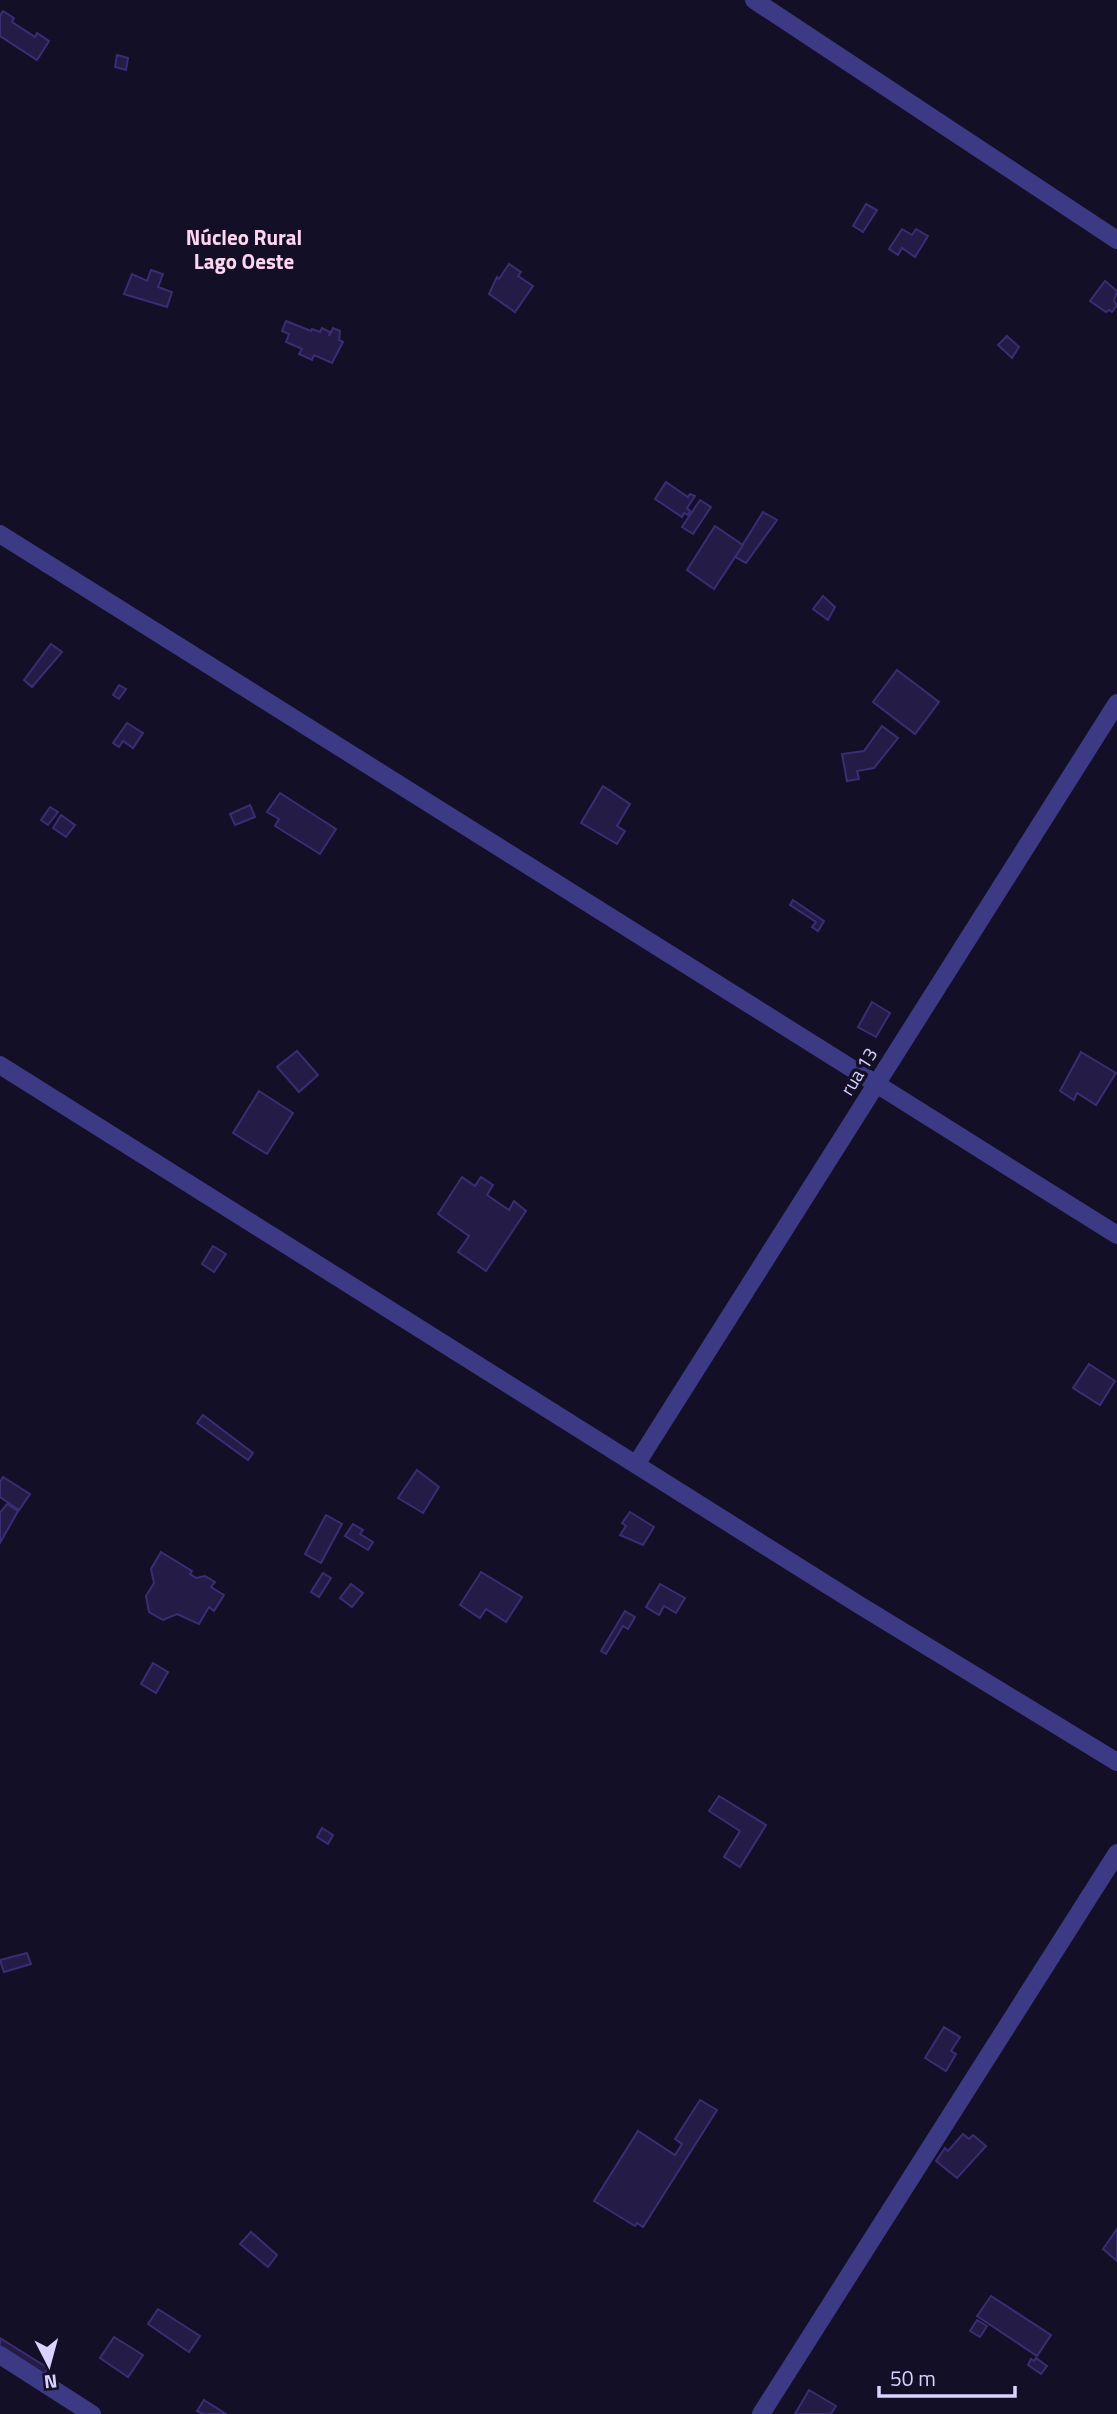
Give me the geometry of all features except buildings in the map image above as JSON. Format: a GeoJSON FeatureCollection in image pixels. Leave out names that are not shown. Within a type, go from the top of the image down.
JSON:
{"type":"FeatureCollection","features":[{"type":"Feature","properties":{"kind":"street"},"geometry":{"type":"LineString","coordinates":[[754,0],[1117,240]]}},
{"type":"Feature","properties":{"kind":"street"},"geometry":{"type":"LineString","coordinates":[[0,534],[1117,1235]]}},
{"type":"Feature","properties":{"kind":"street","name":"rua 13"},"geometry":{"type":"LineString","coordinates":[[637,1462],[1117,703]]}},
{"type":"Feature","properties":{"kind":"street"},"geometry":{"type":"LineString","coordinates":[[0,1065],[637,1462],[861,1606],[1117,1762]]}},
{"type":"Feature","properties":{"kind":"street"},"geometry":{"type":"LineString","coordinates":[[761,2414],[1117,1853]]}},
{"type":"Feature","properties":{"kind":"street"},"geometry":{"type":"LineString","coordinates":[[0,2355],[92,2414]]}},
{"type":"Feature","properties":{"kind":"district","name":"Núcleo Rural Lago Oeste"},"geometry":{"type":"Point","coordinates":[244,249]}}]}
